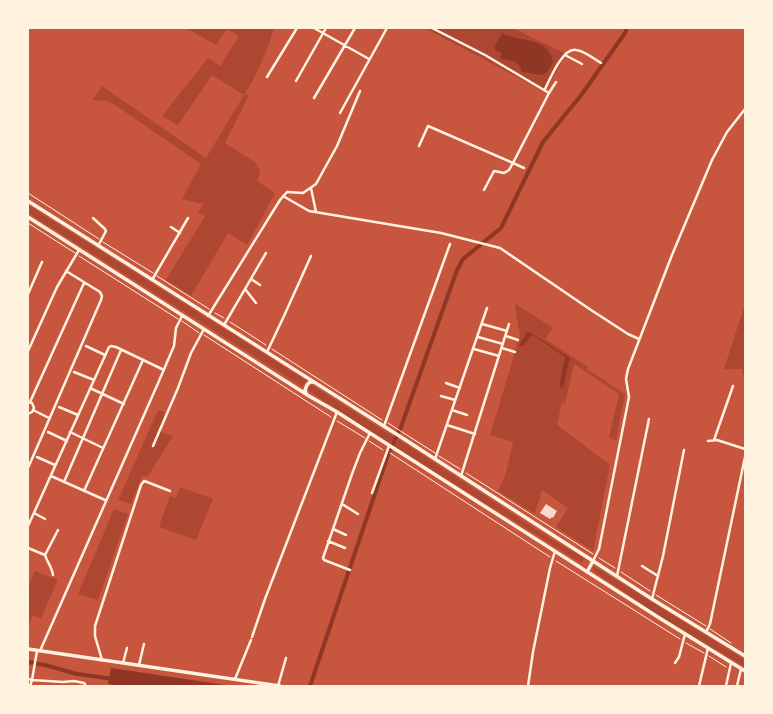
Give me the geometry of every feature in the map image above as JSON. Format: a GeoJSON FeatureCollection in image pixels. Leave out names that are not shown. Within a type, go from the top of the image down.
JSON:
{"type":"FeatureCollection","features":[{"type":"Feature","properties":{"kind":"main road"},"geometry":{"type":"LineString","coordinates":[[28,201],[394,432],[652,599],[745,656]]}},
{"type":"Feature","properties":{"kind":"main road"},"geometry":{"type":"LineString","coordinates":[[28,217],[78,252],[338,412],[743,670]]}},
{"type":"Feature","properties":{"kind":"main road"},"geometry":{"type":"LineString","coordinates":[[307,394],[305,390],[307,385],[310,382],[314,382]]}},
{"type":"Feature","properties":{"kind":"main road"},"geometry":{"type":"LineString","coordinates":[[587,572],[593,561]]}},
{"type":"Feature","properties":{"kind":"main road"},"geometry":{"type":"LineString","coordinates":[[28,649],[279,686]]}},
{"type":"Feature","properties":{"kind":"street"},"geometry":{"type":"LineString","coordinates":[[267,77],[297,28]]}},
{"type":"Feature","properties":{"kind":"street"},"geometry":{"type":"LineString","coordinates":[[314,28],[369,60]]}},
{"type":"Feature","properties":{"kind":"street"},"geometry":{"type":"LineString","coordinates":[[296,81],[326,28]]}},
{"type":"Feature","properties":{"kind":"street"},"geometry":{"type":"LineString","coordinates":[[314,98],[355,28]]}},
{"type":"Feature","properties":{"kind":"street"},"geometry":{"type":"LineString","coordinates":[[340,113],[387,28]]}},
{"type":"Feature","properties":{"kind":"street"},"geometry":{"type":"LineString","coordinates":[[432,28],[485,55],[549,93]]}},
{"type":"Feature","properties":{"kind":"street"},"geometry":{"type":"LineString","coordinates":[[545,90],[564,55],[569,50],[578,50],[601,63]]}},
{"type":"Feature","properties":{"kind":"street"},"geometry":{"type":"LineString","coordinates":[[564,55],[582,64]]}},
{"type":"Feature","properties":{"kind":"street"},"geometry":{"type":"LineString","coordinates":[[484,190],[494,172],[504,173],[509,170],[556,82]]}},
{"type":"Feature","properties":{"kind":"street"},"geometry":{"type":"LineString","coordinates":[[208,316],[283,196],[287,192],[303,194],[316,184],[337,146],[360,91]]}},
{"type":"Feature","properties":{"kind":"street"},"geometry":{"type":"LineString","coordinates":[[593,561],[599,548],[629,397],[627,374],[682,228],[712,160],[727,132],[745,109]]}},
{"type":"Feature","properties":{"kind":"street"},"geometry":{"type":"LineString","coordinates":[[419,146],[428,126],[524,168]]}},
{"type":"Feature","properties":{"kind":"street"},"geometry":{"type":"LineString","coordinates":[[311,188],[316,212]]}},
{"type":"Feature","properties":{"kind":"street"},"geometry":{"type":"LineString","coordinates":[[283,196],[303,208],[316,212],[442,233],[500,248],[591,310],[628,334],[639,339]]}},
{"type":"Feature","properties":{"kind":"street"},"geometry":{"type":"LineString","coordinates":[[93,218],[106,231],[98,246]]}},
{"type":"Feature","properties":{"kind":"street"},"geometry":{"type":"LineString","coordinates":[[152,280],[188,218]]}},
{"type":"Feature","properties":{"kind":"street"},"geometry":{"type":"LineString","coordinates":[[171,227],[180,233]]}},
{"type":"Feature","properties":{"kind":"street"},"geometry":{"type":"LineString","coordinates":[[384,426],[450,244]]}},
{"type":"Feature","properties":{"kind":"street"},"geometry":{"type":"LineString","coordinates":[[28,351],[57,287],[78,252]]}},
{"type":"Feature","properties":{"kind":"street"},"geometry":{"type":"LineString","coordinates":[[224,325],[250,278],[266,253]]}},
{"type":"Feature","properties":{"kind":"street"},"geometry":{"type":"LineString","coordinates":[[266,352],[311,256]]}},
{"type":"Feature","properties":{"kind":"street"},"geometry":{"type":"LineString","coordinates":[[28,294],[42,262]]}},
{"type":"Feature","properties":{"kind":"street"},"geometry":{"type":"LineString","coordinates":[[28,468],[102,296],[100,292],[66,271]]}},
{"type":"Feature","properties":{"kind":"street"},"geometry":{"type":"LineString","coordinates":[[250,278],[260,284]]}},
{"type":"Feature","properties":{"kind":"street"},"geometry":{"type":"LineString","coordinates":[[33,410],[33,405],[29,402],[84,283]]}},
{"type":"Feature","properties":{"kind":"street"},"geometry":{"type":"LineString","coordinates":[[245,289],[256,303]]}},
{"type":"Feature","properties":{"kind":"street"},"geometry":{"type":"LineString","coordinates":[[435,459],[487,308]]}},
{"type":"Feature","properties":{"kind":"street"},"geometry":{"type":"LineString","coordinates":[[30,686],[35,658],[164,370],[174,346],[176,328],[182,316]]}},
{"type":"Feature","properties":{"kind":"street"},"geometry":{"type":"LineString","coordinates":[[482,324],[507,331]]}},
{"type":"Feature","properties":{"kind":"street"},"geometry":{"type":"LineString","coordinates":[[462,476],[509,324]]}},
{"type":"Feature","properties":{"kind":"street"},"geometry":{"type":"LineString","coordinates":[[153,446],[178,388],[192,349],[204,329]]}},
{"type":"Feature","properties":{"kind":"street"},"geometry":{"type":"LineString","coordinates":[[506,336],[518,340]]}},
{"type":"Feature","properties":{"kind":"street"},"geometry":{"type":"LineString","coordinates":[[478,337],[515,352]]}},
{"type":"Feature","properties":{"kind":"street"},"geometry":{"type":"LineString","coordinates":[[86,346],[105,356]]}},
{"type":"Feature","properties":{"kind":"street"},"geometry":{"type":"LineString","coordinates":[[28,526],[109,347],[111,346],[121,350],[164,370]]}},
{"type":"Feature","properties":{"kind":"street"},"geometry":{"type":"LineString","coordinates":[[474,349],[499,356]]}},
{"type":"Feature","properties":{"kind":"street"},"geometry":{"type":"LineString","coordinates":[[64,482],[121,350]]}},
{"type":"Feature","properties":{"kind":"street"},"geometry":{"type":"LineString","coordinates":[[84,491],[143,360]]}},
{"type":"Feature","properties":{"kind":"street"},"geometry":{"type":"LineString","coordinates":[[74,372],[94,380]]}},
{"type":"Feature","properties":{"kind":"street"},"geometry":{"type":"LineString","coordinates":[[446,383],[460,388]]}},
{"type":"Feature","properties":{"kind":"street"},"geometry":{"type":"LineString","coordinates":[[714,440],[733,386]]}},
{"type":"Feature","properties":{"kind":"street"},"geometry":{"type":"LineString","coordinates":[[90,388],[124,404]]}},
{"type":"Feature","properties":{"kind":"street"},"geometry":{"type":"LineString","coordinates":[[441,396],[455,400]]}},
{"type":"Feature","properties":{"kind":"street"},"geometry":{"type":"LineString","coordinates":[[59,407],[78,415]]}},
{"type":"Feature","properties":{"kind":"street"},"geometry":{"type":"LineString","coordinates":[[33,410],[49,418]]}},
{"type":"Feature","properties":{"kind":"street"},"geometry":{"type":"LineString","coordinates":[[28,414],[33,410]]}},
{"type":"Feature","properties":{"kind":"street"},"geometry":{"type":"LineString","coordinates":[[452,410],[467,415]]}},
{"type":"Feature","properties":{"kind":"street"},"geometry":{"type":"LineString","coordinates":[[235,679],[252,639],[265,599],[338,412]]}},
{"type":"Feature","properties":{"kind":"street"},"geometry":{"type":"LineString","coordinates":[[617,576],[649,419]]}},
{"type":"Feature","properties":{"kind":"street"},"geometry":{"type":"LineString","coordinates":[[447,425],[475,434]]}},
{"type":"Feature","properties":{"kind":"street"},"geometry":{"type":"LineString","coordinates":[[48,432],[67,441]]}},
{"type":"Feature","properties":{"kind":"street"},"geometry":{"type":"LineString","coordinates":[[70,432],[103,448]]}},
{"type":"Feature","properties":{"kind":"street"},"geometry":{"type":"LineString","coordinates":[[348,569],[323,559],[355,467],[370,433]]}},
{"type":"Feature","properties":{"kind":"street"},"geometry":{"type":"LineString","coordinates":[[708,441],[714,440],[745,449]]}},
{"type":"Feature","properties":{"kind":"street"},"geometry":{"type":"LineString","coordinates":[[372,493],[386,452],[391,447]]}},
{"type":"Feature","properties":{"kind":"street"},"geometry":{"type":"LineString","coordinates":[[652,599],[684,450]]}},
{"type":"Feature","properties":{"kind":"street"},"geometry":{"type":"LineString","coordinates":[[706,632],[745,456]]}},
{"type":"Feature","properties":{"kind":"street"},"geometry":{"type":"LineString","coordinates":[[37,457],[55,465]]}},
{"type":"Feature","properties":{"kind":"street"},"geometry":{"type":"LineString","coordinates":[[51,476],[106,500]]}},
{"type":"Feature","properties":{"kind":"street"},"geometry":{"type":"LineString","coordinates":[[102,660],[95,636],[95,626],[141,485],[144,481],[170,491]]}},
{"type":"Feature","properties":{"kind":"street"},"geometry":{"type":"LineString","coordinates":[[342,504],[358,514]]}},
{"type":"Feature","properties":{"kind":"street"},"geometry":{"type":"LineString","coordinates":[[34,513],[45,519]]}},
{"type":"Feature","properties":{"kind":"street"},"geometry":{"type":"LineString","coordinates":[[333,529],[346,534]]}},
{"type":"Feature","properties":{"kind":"street"},"geometry":{"type":"LineString","coordinates":[[45,555],[58,530]]}},
{"type":"Feature","properties":{"kind":"street"},"geometry":{"type":"LineString","coordinates":[[328,541],[345,548]]}},
{"type":"Feature","properties":{"kind":"street"},"geometry":{"type":"LineString","coordinates":[[28,548],[45,555],[52,570],[52,574]]}},
{"type":"Feature","properties":{"kind":"street"},"geometry":{"type":"LineString","coordinates":[[528,686],[533,652],[555,551]]}},
{"type":"Feature","properties":{"kind":"street"},"geometry":{"type":"LineString","coordinates":[[642,566],[658,576]]}},
{"type":"Feature","properties":{"kind":"street"},"geometry":{"type":"LineString","coordinates":[[675,663],[679,658],[685,634]]}},
{"type":"Feature","properties":{"kind":"street"},"geometry":{"type":"LineString","coordinates":[[139,665],[144,644]]}},
{"type":"Feature","properties":{"kind":"street"},"geometry":{"type":"LineString","coordinates":[[123,663],[126,648]]}},
{"type":"Feature","properties":{"kind":"street"},"geometry":{"type":"LineString","coordinates":[[699,686],[708,648]]}},
{"type":"Feature","properties":{"kind":"street"},"geometry":{"type":"LineString","coordinates":[[279,686],[286,658]]}},
{"type":"Feature","properties":{"kind":"street"},"geometry":{"type":"LineString","coordinates":[[726,686],[731,662]]}},
{"type":"Feature","properties":{"kind":"street"},"geometry":{"type":"LineString","coordinates":[[737,686],[743,670]]}},
{"type":"Feature","properties":{"kind":"street"},"geometry":{"type":"LineString","coordinates":[[30,680],[63,682],[74,681],[84,683],[86,686]]}},
{"type":"Feature","properties":{"kind":"street"},"geometry":{"type":"LineString","coordinates":[[245,680],[245,686]]}},
{"type":"Feature","properties":{"kind":"path"},"geometry":{"type":"LineString","coordinates":[[28,223],[78,252],[201,334],[386,452]]}},
{"type":"Feature","properties":{"kind":"path"},"geometry":{"type":"LineString","coordinates":[[396,428],[733,644]]}},
{"type":"Feature","properties":{"kind":"path"},"geometry":{"type":"LineString","coordinates":[[391,454],[647,619],[730,669]]}},
{"type":"Feature","properties":{"kind":"shaded area"},"geometry":{"type":"Polygon","coordinates":[[[186,28],[274,28],[261,63],[244,95],[212,75],[178,125],[162,116],[208,58],[220,66],[239,36],[227,29],[216,45],[186,28]]]}},
{"type":"Feature","properties":{"kind":"shaded area"},"geometry":{"type":"Polygon","coordinates":[[[425,28],[513,28],[566,54],[545,92],[425,28]],[[502,33],[500,58],[515,62],[518,64],[522,72],[525,72],[551,56],[543,46],[537,42],[502,33]]]}},
{"type":"Feature","properties":{"kind":"shaded area"},"geometry":{"type":"Polygon","coordinates":[[[502,33],[539,43],[545,47],[550,53],[553,62],[547,72],[540,75],[522,72],[518,64],[515,62],[500,58],[501,53],[495,50],[495,46],[502,33]]]}},
{"type":"Feature","properties":{"kind":"shaded area"},"geometry":{"type":"Polygon","coordinates":[[[102,86],[206,158],[244,95],[249,95],[225,143],[256,163],[260,171],[257,181],[275,193],[247,245],[228,233],[191,296],[166,280],[205,216],[198,212],[203,204],[182,199],[201,164],[115,105],[106,101],[93,100],[102,86]]]}},
{"type":"Feature","properties":{"kind":"shaded area"},"geometry":{"type":"Polygon","coordinates":[[[28,205],[307,381],[304,383],[303,387],[28,213],[28,205]]]}},
{"type":"Feature","properties":{"kind":"shaded area"},"geometry":{"type":"Polygon","coordinates":[[[516,304],[553,328],[545,339],[588,367],[587,369],[625,394],[616,441],[609,437],[619,394],[574,364],[565,404],[562,402],[557,425],[610,465],[593,551],[556,527],[568,508],[542,490],[535,514],[498,491],[506,473],[513,442],[490,435],[520,336],[515,306],[516,304]],[[529,332],[522,340],[531,335],[565,357],[559,387],[563,388],[570,358],[529,332]]]}},
{"type":"Feature","properties":{"kind":"shaded area"},"geometry":{"type":"Polygon","coordinates":[[[745,304],[745,380],[742,369],[724,369],[745,304]]]}},
{"type":"Feature","properties":{"kind":"shaded area"},"geometry":{"type":"Polygon","coordinates":[[[527,332],[531,333],[570,358],[563,388],[559,387],[565,357],[532,335],[523,346],[519,346],[527,332]]]}},
{"type":"Feature","properties":{"kind":"shaded area"},"geometry":{"type":"Polygon","coordinates":[[[312,385],[394,437],[390,444],[309,391],[309,386],[312,385]]]}},
{"type":"Feature","properties":{"kind":"shaded area"},"geometry":{"type":"Polygon","coordinates":[[[158,410],[165,412],[161,432],[173,436],[148,476],[142,476],[131,504],[118,500],[158,410]]]}},
{"type":"Feature","properties":{"kind":"shaded area"},"geometry":{"type":"Polygon","coordinates":[[[398,439],[553,540],[584,558],[582,563],[394,446],[398,439]]]}},
{"type":"Feature","properties":{"kind":"shaded area"},"geometry":{"type":"Polygon","coordinates":[[[180,487],[213,499],[196,540],[159,527],[170,496],[176,498],[180,487]]]}},
{"type":"Feature","properties":{"kind":"shaded area"},"geometry":{"type":"Polygon","coordinates":[[[114,509],[128,514],[98,600],[78,594],[114,509]]]}},
{"type":"Feature","properties":{"kind":"shaded area"},"geometry":{"type":"Polygon","coordinates":[[[593,567],[597,568],[745,660],[745,667],[661,617],[593,571],[593,567]]]}},
{"type":"Feature","properties":{"kind":"shaded area"},"geometry":{"type":"Polygon","coordinates":[[[35,571],[58,580],[41,618],[33,615],[28,626],[28,586],[35,571]]]}},
{"type":"Feature","properties":{"kind":"shaded area"},"geometry":{"type":"Polygon","coordinates":[[[111,668],[232,686],[120,686],[108,684],[111,668]]]}},
{"type":"Feature","properties":{"kind":"building"},"geometry":{"type":"Polygon","coordinates":[[[546,504],[557,511],[553,518],[552,517],[550,519],[540,513],[546,504]]]}},
{"type":"Feature","properties":{"kind":"waterway"},"geometry":{"type":"LineString","coordinates":[[310,686],[389,452],[401,427],[457,270],[463,259],[501,228],[543,142],[582,94],[627,28]]}},
{"type":"Feature","properties":{"kind":"waterway"},"geometry":{"type":"LineString","coordinates":[[28,662],[77,674],[114,679]]}}]}
